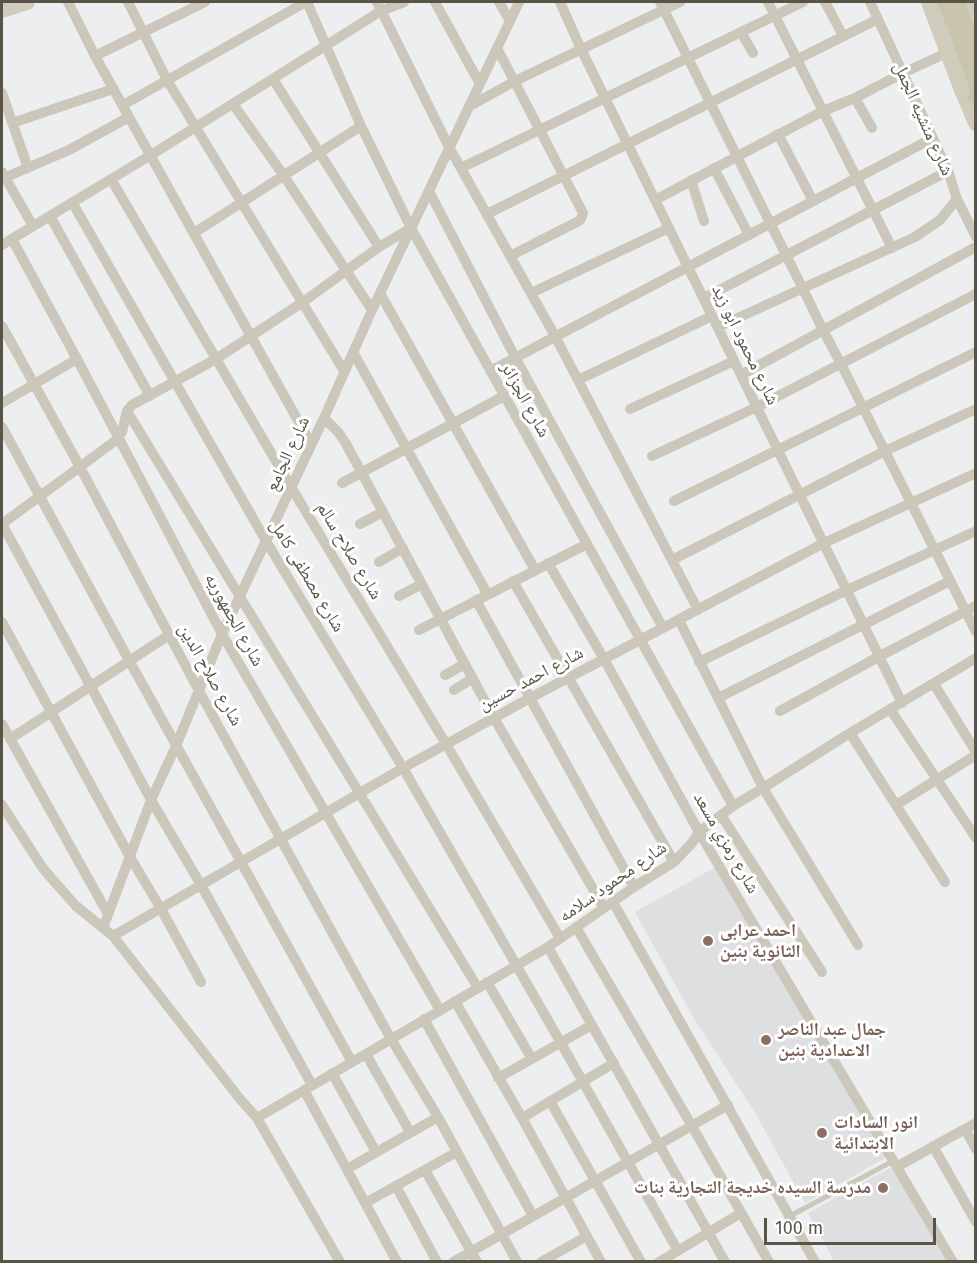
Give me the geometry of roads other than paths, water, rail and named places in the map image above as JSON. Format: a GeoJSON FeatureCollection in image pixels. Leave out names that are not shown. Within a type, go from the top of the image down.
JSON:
{"type":"FeatureCollection","features":[{"type":"Feature","properties":{"kind":"main road"},"geometry":{"type":"LineString","coordinates":[[2,10],[27,2]]}},
{"type":"Feature","properties":{"kind":"main road"},"geometry":{"type":"LineString","coordinates":[[929,2],[969,93],[975,123]]}},
{"type":"Feature","properties":{"kind":"main road"},"geometry":{"type":"LineString","coordinates":[[941,2],[971,43]]}},
{"type":"Feature","properties":{"kind":"main road"},"geometry":{"type":"LineString","coordinates":[[955,2],[971,43]]}},
{"type":"Feature","properties":{"kind":"main road"},"geometry":{"type":"LineString","coordinates":[[965,2],[971,43],[969,93]]}},
{"type":"Feature","properties":{"kind":"street"},"geometry":{"type":"LineString","coordinates":[[68,2],[95,56],[311,444]]}},
{"type":"Feature","properties":{"kind":"street"},"geometry":{"type":"LineString","coordinates":[[128,2],[167,80],[344,371]]}},
{"type":"Feature","properties":{"kind":"street"},"geometry":{"type":"LineString","coordinates":[[95,56],[205,2]]}},
{"type":"Feature","properties":{"kind":"street"},"geometry":{"type":"LineString","coordinates":[[123,105],[306,2]]}},
{"type":"Feature","properties":{"kind":"street","name":"شارع الجزائر"},"geometry":{"type":"LineString","coordinates":[[306,2],[361,126],[411,228],[733,806]]}},
{"type":"Feature","properties":{"kind":"street"},"geometry":{"type":"LineString","coordinates":[[2,245],[326,46],[379,6],[404,2]]}},
{"type":"Feature","properties":{"kind":"street"},"geometry":{"type":"LineString","coordinates":[[435,2],[480,84]]}},
{"type":"Feature","properties":{"kind":"street"},"geometry":{"type":"LineString","coordinates":[[499,2],[510,21]]}},
{"type":"Feature","properties":{"kind":"street","name":"شارع الجامع"},"geometry":{"type":"LineString","coordinates":[[103,928],[151,800],[222,634],[324,418],[352,352],[519,2]]}},
{"type":"Feature","properties":{"kind":"street","name":"شارع محمود ابو زيد"},"geometry":{"type":"LineString","coordinates":[[560,2],[903,703]]}},
{"type":"Feature","properties":{"kind":"street"},"geometry":{"type":"LineString","coordinates":[[469,106],[662,5],[680,2]]}},
{"type":"Feature","properties":{"kind":"street"},"geometry":{"type":"LineString","coordinates":[[768,2],[892,248]]}},
{"type":"Feature","properties":{"kind":"street"},"geometry":{"type":"LineString","coordinates":[[461,168],[803,2]]}},
{"type":"Feature","properties":{"kind":"street"},"geometry":{"type":"LineString","coordinates":[[825,2],[843,36]]}},
{"type":"Feature","properties":{"kind":"street","name":"شارع منشيه الجمل"},"geometry":{"type":"LineString","coordinates":[[870,2],[948,171],[957,199],[975,237]]}},
{"type":"Feature","properties":{"kind":"street"},"geometry":{"type":"LineString","coordinates":[[662,5],[950,581],[970,609],[975,632]]}},
{"type":"Feature","properties":{"kind":"street"},"geometry":{"type":"LineString","coordinates":[[379,6],[449,147],[555,336],[698,610]]}},
{"type":"Feature","properties":{"kind":"street"},"geometry":{"type":"LineString","coordinates":[[487,214],[878,19]]}},
{"type":"Feature","properties":{"kind":"street"},"geometry":{"type":"LineString","coordinates":[[741,32],[753,53]]}},
{"type":"Feature","properties":{"kind":"street"},"geometry":{"type":"LineString","coordinates":[[655,200],[823,111],[971,43]]}},
{"type":"Feature","properties":{"kind":"street"},"geometry":{"type":"LineString","coordinates":[[497,48],[583,213],[579,221],[510,256]]}},
{"type":"Feature","properties":{"kind":"street"},"geometry":{"type":"LineString","coordinates":[[273,79],[379,247]]}},
{"type":"Feature","properties":{"kind":"street"},"geometry":{"type":"LineString","coordinates":[[12,123],[113,88]]}},
{"type":"Feature","properties":{"kind":"street"},"geometry":{"type":"LineString","coordinates":[[2,93],[28,168]]}},
{"type":"Feature","properties":{"kind":"street"},"geometry":{"type":"LineString","coordinates":[[855,98],[872,128]]}},
{"type":"Feature","properties":{"kind":"street"},"geometry":{"type":"LineString","coordinates":[[233,104],[284,176],[372,310]]}},
{"type":"Feature","properties":{"kind":"street"},"geometry":{"type":"LineString","coordinates":[[33,226],[3,175],[28,168],[69,150],[129,117]]}},
{"type":"Feature","properties":{"kind":"street"},"geometry":{"type":"LineString","coordinates":[[194,233],[361,126]]}},
{"type":"Feature","properties":{"kind":"street"},"geometry":{"type":"LineString","coordinates":[[778,134],[813,201]]}},
{"type":"Feature","properties":{"kind":"street"},"geometry":{"type":"LineString","coordinates":[[490,371],[933,138]]}},
{"type":"Feature","properties":{"kind":"street"},"geometry":{"type":"LineString","coordinates":[[714,168],[749,235]]}},
{"type":"Feature","properties":{"kind":"street"},"geometry":{"type":"LineString","coordinates":[[704,298],[948,171]]}},
{"type":"Feature","properties":{"kind":"street","name":"شارع صلاح سالم"},"geometry":{"type":"LineString","coordinates":[[111,179],[291,487],[560,938]]}},
{"type":"Feature","properties":{"kind":"street"},"geometry":{"type":"LineString","coordinates":[[691,180],[704,221]]}},
{"type":"Feature","properties":{"kind":"street"},"geometry":{"type":"LineString","coordinates":[[429,191],[663,628]]}},
{"type":"Feature","properties":{"kind":"street"},"geometry":{"type":"LineString","coordinates":[[718,327],[892,248],[928,229],[950,209],[957,199]]}},
{"type":"Feature","properties":{"kind":"street","name":"شارع مصطفى كامل"},"geometry":{"type":"LineString","coordinates":[[72,202],[266,541],[403,768],[678,1251]]}},
{"type":"Feature","properties":{"kind":"street"},"geometry":{"type":"LineString","coordinates":[[50,216],[150,396]]}},
{"type":"Feature","properties":{"kind":"street"},"geometry":{"type":"LineString","coordinates":[[397,1262],[346,1169],[308,1087],[201,885],[151,800],[2,524],[118,438],[124,427],[127,411],[132,405],[216,359],[303,302],[379,247],[411,228]]}},
{"type":"Feature","properties":{"kind":"street"},"geometry":{"type":"LineString","coordinates":[[531,293],[669,228]]}},
{"type":"Feature","properties":{"kind":"street","name":"شارع الجمهوريه"},"geometry":{"type":"LineString","coordinates":[[12,239],[222,634],[440,1010]]}},
{"type":"Feature","properties":{"kind":"street"},"geometry":{"type":"LineString","coordinates":[[741,375],[975,247]]}},
{"type":"Feature","properties":{"kind":"street"},"geometry":{"type":"LineString","coordinates":[[380,293],[535,570]]}},
{"type":"Feature","properties":{"kind":"street"},"geometry":{"type":"LineString","coordinates":[[652,456],[757,407],[975,294]]}},
{"type":"Feature","properties":{"kind":"street"},"geometry":{"type":"LineString","coordinates":[[578,380],[712,316]]}},
{"type":"Feature","properties":{"kind":"street","name":"شارع صلاح الدين"},"geometry":{"type":"LineString","coordinates":[[2,326],[199,691],[517,1262]]}},
{"type":"Feature","properties":{"kind":"street"},"geometry":{"type":"LineString","coordinates":[[352,352],[488,595]]}},
{"type":"Feature","properties":{"kind":"street"},"geometry":{"type":"LineString","coordinates":[[674,501],[975,352]]}},
{"type":"Feature","properties":{"kind":"street"},"geometry":{"type":"LineString","coordinates":[[2,403],[77,358]]}},
{"type":"Feature","properties":{"kind":"street"},"geometry":{"type":"LineString","coordinates":[[630,409],[734,361]]}},
{"type":"Feature","properties":{"kind":"street"},"geometry":{"type":"LineString","coordinates":[[342,483],[504,396]]}},
{"type":"Feature","properties":{"kind":"street"},"geometry":{"type":"LineString","coordinates":[[672,560],[885,451],[975,409]]}},
{"type":"Feature","properties":{"kind":"street"},"geometry":{"type":"LineString","coordinates":[[127,411],[360,793],[482,985],[532,1059]]}},
{"type":"Feature","properties":{"kind":"street"},"geometry":{"type":"LineString","coordinates":[[324,418],[345,442],[494,718],[728,1106],[815,1262]]}},
{"type":"Feature","properties":{"kind":"street"},"geometry":{"type":"LineString","coordinates":[[2,427],[352,1062]]}},
{"type":"Feature","properties":{"kind":"street","name":"شارع احمد حسين"},"geometry":{"type":"LineString","coordinates":[[113,936],[403,768],[530,698],[824,543],[975,473]]}},
{"type":"Feature","properties":{"kind":"street"},"geometry":{"type":"LineString","coordinates":[[360,524],[383,512]]}},
{"type":"Feature","properties":{"kind":"street"},"geometry":{"type":"LineString","coordinates":[[699,662],[975,531]]}},
{"type":"Feature","properties":{"kind":"street"},"geometry":{"type":"LineString","coordinates":[[419,630],[587,544]]}},
{"type":"Feature","properties":{"kind":"street"},"geometry":{"type":"LineString","coordinates":[[379,562],[403,548]]}},
{"type":"Feature","properties":{"kind":"street","name":"شارع رمزي مسعد"},"geometry":{"type":"LineString","coordinates":[[548,563],[604,659],[699,832],[953,1262]]}},
{"type":"Feature","properties":{"kind":"street"},"geometry":{"type":"LineString","coordinates":[[513,581],[674,862]]}},
{"type":"Feature","properties":{"kind":"street"},"geometry":{"type":"LineString","coordinates":[[718,698],[950,581]]}},
{"type":"Feature","properties":{"kind":"street"},"geometry":{"type":"LineString","coordinates":[[399,596],[422,584]]}},
{"type":"Feature","properties":{"kind":"street"},"geometry":{"type":"LineString","coordinates":[[476,600],[634,886]]}},
{"type":"Feature","properties":{"kind":"street"},"geometry":{"type":"LineString","coordinates":[[780,711],[970,609]]}},
{"type":"Feature","properties":{"kind":"street"},"geometry":{"type":"LineString","coordinates":[[679,620],[763,788],[858,945]]}},
{"type":"Feature","properties":{"kind":"street"},"geometry":{"type":"LineString","coordinates":[[2,622],[201,982]]}},
{"type":"Feature","properties":{"kind":"street"},"geometry":{"type":"LineString","coordinates":[[10,739],[169,635]]}},
{"type":"Feature","properties":{"kind":"street","name":"شارع محمود سلامه"},"geometry":{"type":"LineString","coordinates":[[257,1118],[548,947],[634,886],[674,862],[699,832],[733,806],[850,733],[974,661]]}},
{"type":"Feature","properties":{"kind":"street"},"geometry":{"type":"LineString","coordinates":[[445,675],[465,664]]}},
{"type":"Feature","properties":{"kind":"street"},"geometry":{"type":"LineString","coordinates":[[454,690],[473,678]]}},
{"type":"Feature","properties":{"kind":"street"},"geometry":{"type":"LineString","coordinates":[[896,805],[975,753],[934,684]]}},
{"type":"Feature","properties":{"kind":"street"},"geometry":{"type":"LineString","coordinates":[[891,709],[975,838]]}},
{"type":"Feature","properties":{"kind":"street"},"geometry":{"type":"LineString","coordinates":[[2,724],[108,914]]}},
{"type":"Feature","properties":{"kind":"street"},"geometry":{"type":"LineString","coordinates":[[850,733],[945,882]]}},
{"type":"Feature","properties":{"kind":"street"},"geometry":{"type":"LineString","coordinates":[[2,805],[5,820],[52,880],[76,906],[113,936],[257,1118],[340,1262]]}},
{"type":"Feature","properties":{"kind":"street"},"geometry":{"type":"LineString","coordinates":[[721,815],[822,972]]}},
{"type":"Feature","properties":{"kind":"street"},"geometry":{"type":"LineString","coordinates":[[576,927],[769,1262]]}},
{"type":"Feature","properties":{"kind":"street"},"geometry":{"type":"LineString","coordinates":[[548,947],[725,1262]]}},
{"type":"Feature","properties":{"kind":"street"},"geometry":{"type":"LineString","coordinates":[[455,1001],[601,1262]]}},
{"type":"Feature","properties":{"kind":"street"},"geometry":{"type":"LineString","coordinates":[[424,1019],[533,1216]]}},
{"type":"Feature","properties":{"kind":"street"},"geometry":{"type":"LineString","coordinates":[[498,1078],[592,1025]]}},
{"type":"Feature","properties":{"kind":"street"},"geometry":{"type":"LineString","coordinates":[[366,1054],[410,1132]]}},
{"type":"Feature","properties":{"kind":"street"},"geometry":{"type":"LineString","coordinates":[[522,1118],[614,1063]]}},
{"type":"Feature","properties":{"kind":"street"},"geometry":{"type":"LineString","coordinates":[[332,1073],[376,1152]]}},
{"type":"Feature","properties":{"kind":"street"},"geometry":{"type":"LineString","coordinates":[[550,1101],[641,1262]]}},
{"type":"Feature","properties":{"kind":"street"},"geometry":{"type":"LineString","coordinates":[[453,1262],[728,1106]]}},
{"type":"Feature","properties":{"kind":"street"},"geometry":{"type":"LineString","coordinates":[[346,1169],[438,1117]]}},
{"type":"Feature","properties":{"kind":"street"},"geometry":{"type":"LineString","coordinates":[[896,1163],[975,1123]]}},
{"type":"Feature","properties":{"kind":"street"},"geometry":{"type":"LineString","coordinates":[[964,1129],[975,1149]]}},
{"type":"Feature","properties":{"kind":"street"},"geometry":{"type":"LineString","coordinates":[[933,1146],[975,1222]]}},
{"type":"Feature","properties":{"kind":"street"},"geometry":{"type":"LineString","coordinates":[[365,1203],[457,1152]]}},
{"type":"Feature","properties":{"kind":"street"},"geometry":{"type":"LineString","coordinates":[[425,1170],[477,1262]]}},
{"type":"Feature","properties":{"kind":"street"},"geometry":{"type":"LineString","coordinates":[[396,1186],[437,1262]]}},
{"type":"Feature","properties":{"kind":"street"},"geometry":{"type":"LineString","coordinates":[[659,1262],[741,1213]]}},
{"type":"Feature","properties":{"kind":"street"},"geometry":{"type":"LineString","coordinates":[[541,1262],[557,1258],[587,1236]]}},
{"type":"Feature","properties":{"kind":"lane"},"geometry":{"type":"LineString","coordinates":[[790,1216],[896,1163]]}},
{"type":"Feature","properties":{"kind":"place","name":"احمد عرابى الثانوية بنين"},"geometry":{"type":"Point","coordinates":[708,941]}},
{"type":"Feature","properties":{"kind":"place","name":"جمال عبد الناصر الاعدادية بنين"},"geometry":{"type":"Point","coordinates":[766,1040]}},
{"type":"Feature","properties":{"kind":"place","name":"انور السادات الابتدائية"},"geometry":{"type":"Point","coordinates":[822,1133]}},
{"type":"Feature","properties":{"kind":"place","name":"مدرسة السيده خديجة التجارية بنات"},"geometry":{"type":"Point","coordinates":[883,1188]}}]}
